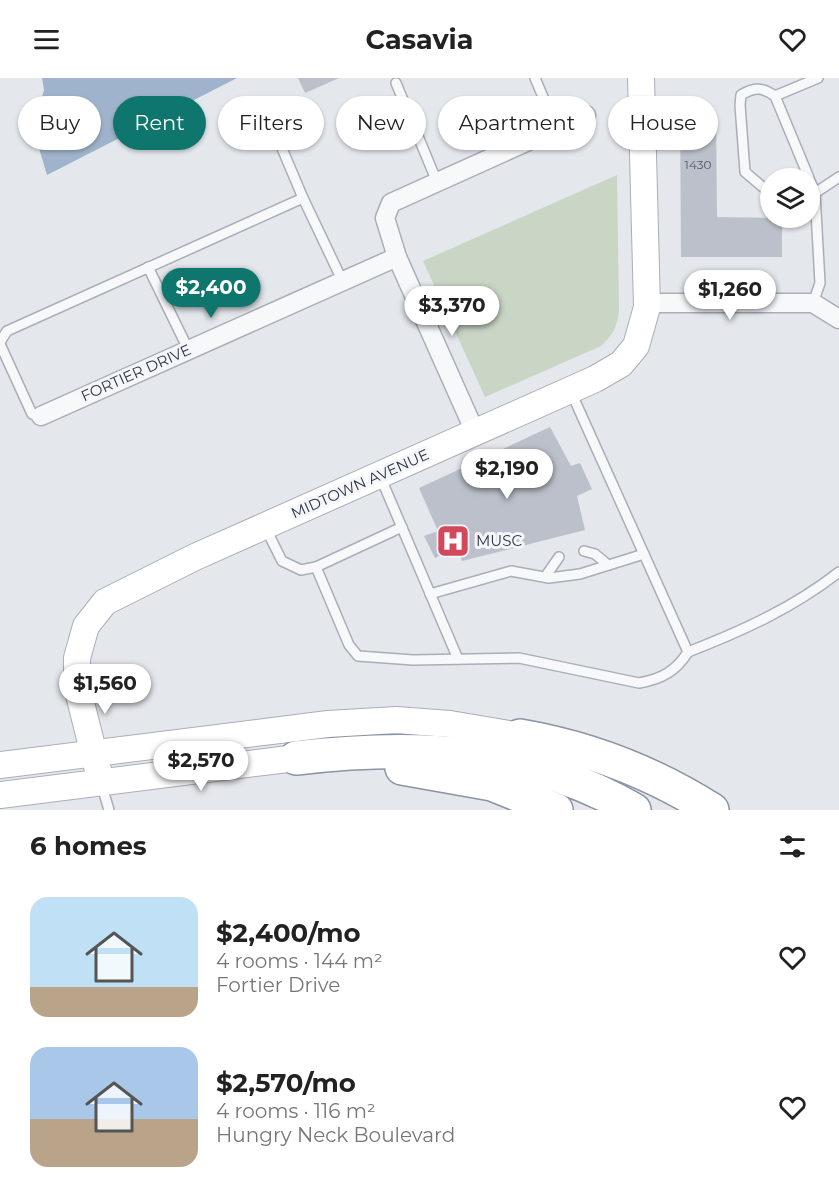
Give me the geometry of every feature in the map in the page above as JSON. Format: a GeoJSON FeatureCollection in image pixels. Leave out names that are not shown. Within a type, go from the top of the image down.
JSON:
{"type":"FeatureCollection","features":[{"type":"Feature","properties":{"kind":"highway"},"geometry":{"type":"LineString","coordinates":[[520,736],[629,783],[675,810]]}},
{"type":"Feature","properties":{"kind":"highway"},"geometry":{"type":"LineString","coordinates":[[520,736],[563,743],[604,756],[666,783],[712,810]]}},
{"type":"Feature","properties":{"kind":"highway"},"geometry":{"type":"LineString","coordinates":[[296,758],[362,751],[419,750],[474,755],[537,768],[598,790],[634,810]]}},
{"type":"Feature","properties":{"kind":"highway"},"geometry":{"type":"LineString","coordinates":[[296,758],[405,768],[492,784],[556,810]]}},
{"type":"Feature","properties":{"kind":"street","name":"MIDTOWN AVENUE"},"geometry":{"type":"LineString","coordinates":[[101,782],[77,687],[76,658],[86,626],[105,602],[265,526],[570,390],[621,364],[636,346],[647,303],[641,78]]}},
{"type":"Feature","properties":{"kind":"street"},"geometry":{"type":"LineString","coordinates":[[475,432],[396,257],[385,218],[391,203],[507,150]]}},
{"type":"Feature","properties":{"kind":"street","name":"FORTIER DRIVE"},"geometry":{"type":"LineString","coordinates":[[41,416],[396,257]]}},
{"type":"Feature","properties":{"kind":"street"},"geometry":{"type":"LineString","coordinates":[[647,303],[813,303],[839,319]]}},
{"type":"Feature","properties":{"kind":"street"},"geometry":{"type":"LineString","coordinates":[[0,765],[328,724],[396,720],[450,724],[520,736]]}},
{"type":"Feature","properties":{"kind":"street"},"geometry":{"type":"LineString","coordinates":[[0,795],[296,758]]}},
{"type":"Feature","properties":{"kind":"lane"},"geometry":{"type":"LineString","coordinates":[[535,78],[543,96]]}},
{"type":"Feature","properties":{"kind":"lane"},"geometry":{"type":"LineString","coordinates":[[775,96],[819,78]]}},
{"type":"Feature","properties":{"kind":"lane"},"geometry":{"type":"LineString","coordinates":[[396,83],[436,182]]}},
{"type":"Feature","properties":{"kind":"lane"},"geometry":{"type":"LineString","coordinates":[[760,185],[745,172],[740,105],[741,96],[751,90],[764,88],[775,96],[805,168]]}},
{"type":"Feature","properties":{"kind":"lane"},"geometry":{"type":"LineString","coordinates":[[283,150],[342,280]]}},
{"type":"Feature","properties":{"kind":"lane"},"geometry":{"type":"LineString","coordinates":[[820,192],[839,177]]}},
{"type":"Feature","properties":{"kind":"lane"},"geometry":{"type":"LineString","coordinates":[[41,416],[32,414],[0,343],[7,331],[303,198]]}},
{"type":"Feature","properties":{"kind":"lane"},"geometry":{"type":"LineString","coordinates":[[813,303],[820,283],[815,228]]}},
{"type":"Feature","properties":{"kind":"lane"},"geometry":{"type":"LineString","coordinates":[[148,267],[188,349]]}},
{"type":"Feature","properties":{"kind":"lane"},"geometry":{"type":"LineString","coordinates":[[570,390],[688,652]]}},
{"type":"Feature","properties":{"kind":"lane"},"geometry":{"type":"LineString","coordinates":[[379,475],[458,659]]}},
{"type":"Feature","properties":{"kind":"lane"},"geometry":{"type":"LineString","coordinates":[[265,526],[282,561],[301,570],[316,567],[402,527]]}},
{"type":"Feature","properties":{"kind":"lane"},"geometry":{"type":"LineString","coordinates":[[584,552],[596,554],[608,565]]}},
{"type":"Feature","properties":{"kind":"lane"},"geometry":{"type":"LineString","coordinates":[[430,594],[511,571],[545,577],[564,577],[644,554]]}},
{"type":"Feature","properties":{"kind":"lane"},"geometry":{"type":"LineString","coordinates":[[545,577],[559,557]]}},
{"type":"Feature","properties":{"kind":"lane"},"geometry":{"type":"LineString","coordinates":[[316,567],[349,645],[358,656],[413,660],[519,658],[639,683],[654,681],[678,668],[688,652],[739,632],[780,611],[839,572]]}},
{"type":"Feature","properties":{"kind":"lane"},"geometry":{"type":"LineString","coordinates":[[101,782],[109,810]]}},
{"type":"Feature","properties":{"kind":"green space"},"geometry":{"type":"Polygon","coordinates":[[[617,175],[619,308],[618,319],[612,333],[601,346],[485,397],[423,261],[617,175]]]}},
{"type":"Feature","properties":{"kind":"water"},"geometry":{"type":"Polygon","coordinates":[[[42,78],[237,78],[202,96],[113,96],[113,141],[101,147],[101,96],[42,96],[44,90],[42,78]]]}},
{"type":"Feature","properties":{"kind":"water"},"geometry":{"type":"Polygon","coordinates":[[[40,150],[96,150],[47,175],[40,150]]]}},
{"type":"Feature","properties":{"kind":"building"},"geometry":{"type":"Polygon","coordinates":[[[298,78],[339,78],[305,93],[298,78]]]}},
{"type":"Feature","properties":{"kind":"building"},"geometry":{"type":"Polygon","coordinates":[[[680,150],[716,150],[717,217],[760,218],[760,228],[782,228],[782,257],[681,257],[680,150]]]}},
{"type":"Feature","properties":{"kind":"building"},"geometry":{"type":"Polygon","coordinates":[[[452,302],[462,325],[454,329],[443,305],[452,302]]]}},
{"type":"Feature","properties":{"kind":"building"},"geometry":{"type":"Polygon","coordinates":[[[550,427],[571,466],[580,463],[592,489],[577,496],[585,530],[462,561],[457,548],[435,558],[424,536],[438,531],[419,488],[550,427]]]}},
{"type":"Feature","properties":{"kind":"place","name":"MUSC"},"geometry":{"type":"Point","coordinates":[453,541]}}]}
